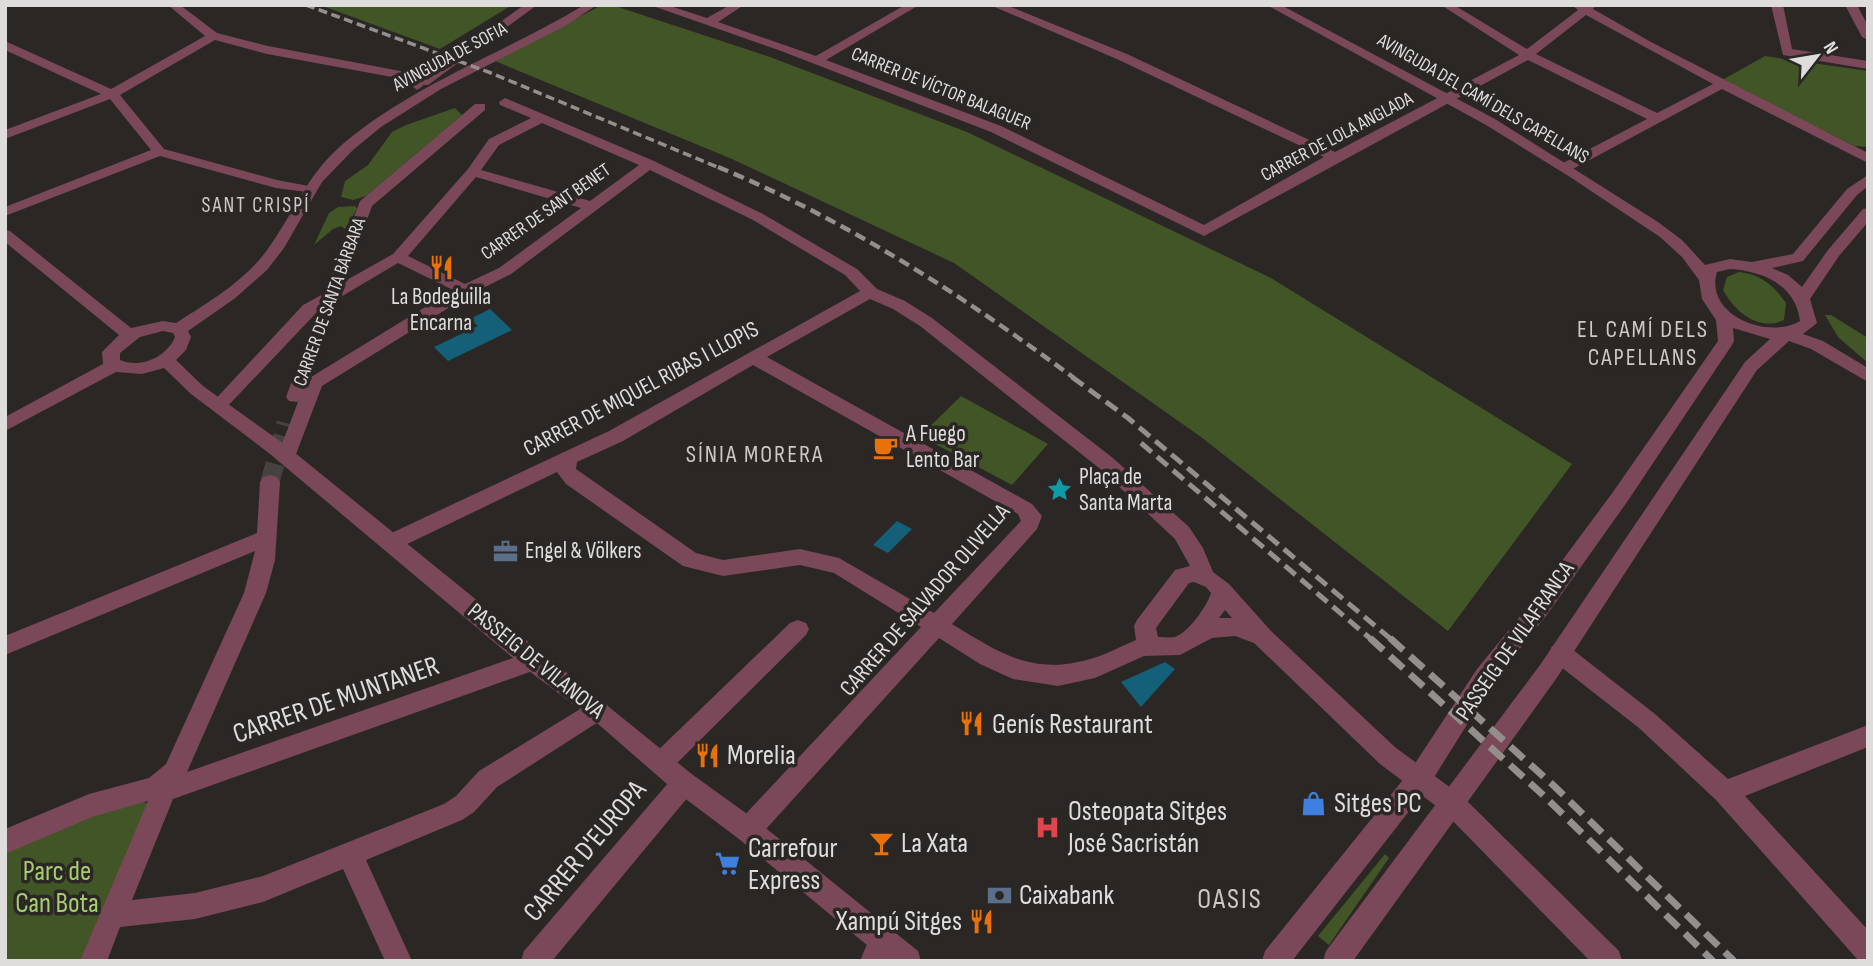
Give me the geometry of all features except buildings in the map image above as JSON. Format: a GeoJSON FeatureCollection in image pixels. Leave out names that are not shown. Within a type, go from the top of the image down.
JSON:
{"type":"FeatureCollection","features":[{"type":"Feature","properties":{"kind":"street"},"geometry":{"type":"LineString","coordinates":[[173,5],[213,36],[407,76],[414,80],[417,86]]}},
{"type":"Feature","properties":{"kind":"street","name":"AVINGUDA DE SOFIA"},"geometry":{"type":"LineString","coordinates":[[179,329],[243,283],[269,258],[287,233],[309,190],[341,154],[417,86],[532,5]]}},
{"type":"Feature","properties":{"kind":"street","name":"AVINGUDA DE SOFIA"},"geometry":{"type":"LineString","coordinates":[[368,131],[415,97],[542,34],[592,5]]}},
{"type":"Feature","properties":{"kind":"street","name":"CARRER DE VÍCTOR BALAGUER"},"geometry":{"type":"LineString","coordinates":[[655,5],[817,60],[996,129],[1204,231]]}},
{"type":"Feature","properties":{"kind":"street"},"geometry":{"type":"LineString","coordinates":[[709,22],[739,5]]}},
{"type":"Feature","properties":{"kind":"street"},"geometry":{"type":"LineString","coordinates":[[817,60],[914,5]]}},
{"type":"Feature","properties":{"kind":"street"},"geometry":{"type":"LineString","coordinates":[[995,5],[1123,57],[1335,158]]}},
{"type":"Feature","properties":{"kind":"street","name":"AVINGUDA DEL CAMÍ DELS CAPELLANS"},"geometry":{"type":"LineString","coordinates":[[1272,5],[1355,46],[1566,167],[1668,237],[1692,257],[1704,277],[1706,288],[1717,310]]}},
{"type":"Feature","properties":{"kind":"street"},"geometry":{"type":"LineString","coordinates":[[1446,5],[1528,55],[1656,118]]}},
{"type":"Feature","properties":{"kind":"street"},"geometry":{"type":"LineString","coordinates":[[1776,5],[1787,52],[1868,65]]}},
{"type":"Feature","properties":{"kind":"street"},"geometry":{"type":"LineString","coordinates":[[1851,5],[1868,37]]}},
{"type":"Feature","properties":{"kind":"street"},"geometry":{"type":"LineString","coordinates":[[1584,7],[1722,84],[1865,156]]}},
{"type":"Feature","properties":{"kind":"street","name":"CARRER DE LOLA ANGLADA"},"geometry":{"type":"LineString","coordinates":[[1204,231],[1528,55],[1584,7]]}},
{"type":"Feature","properties":{"kind":"street"},"geometry":{"type":"LineString","coordinates":[[5,135],[113,94],[213,36]]}},
{"type":"Feature","properties":{"kind":"street"},"geometry":{"type":"LineString","coordinates":[[5,45],[113,94],[159,152],[276,184],[309,190]]}},
{"type":"Feature","properties":{"kind":"street"},"geometry":{"type":"LineString","coordinates":[[1566,167],[1722,84]]}},
{"type":"Feature","properties":{"kind":"street"},"geometry":{"type":"LineString","coordinates":[[505,102],[649,164],[758,217],[851,272],[871,293],[899,304],[926,322],[1106,463],[1182,533],[1196,554],[1204,575],[1222,590],[1263,638],[1388,756],[1453,804],[1609,961]]}},
{"type":"Feature","properties":{"kind":"street","name":"CARRER DE SANTA BÀRBARA"},"geometry":{"type":"LineString","coordinates":[[286,423],[365,204],[480,107]]}},
{"type":"Feature","properties":{"kind":"street"},"geometry":{"type":"LineString","coordinates":[[219,405],[310,309],[398,257],[472,172],[494,142],[543,117]]}},
{"type":"Feature","properties":{"kind":"street"},"geometry":{"type":"LineString","coordinates":[[5,212],[159,152]]}},
{"type":"Feature","properties":{"kind":"street","name":"CARRER DE SANT BENET"},"geometry":{"type":"LineString","coordinates":[[286,457],[314,383],[465,290],[505,271],[649,164]]}},
{"type":"Feature","properties":{"kind":"street"},"geometry":{"type":"LineString","coordinates":[[472,172],[591,206]]}},
{"type":"Feature","properties":{"kind":"street"},"geometry":{"type":"LineString","coordinates":[[1753,267],[1798,258],[1852,191],[1868,179]]}},
{"type":"Feature","properties":{"kind":"street"},"geometry":{"type":"LineString","coordinates":[[1853,365],[1809,315],[1803,298],[1833,253],[1868,212]]}},
{"type":"Feature","properties":{"kind":"street"},"geometry":{"type":"LineString","coordinates":[[5,233],[129,335]]}},
{"type":"Feature","properties":{"kind":"street","name":"AVINGUDA DEL CAMÍ DELS CAPELLANS"},"geometry":{"type":"LineString","coordinates":[[1668,237],[1701,254],[1730,264],[1753,267],[1781,278],[1803,298]]}},
{"type":"Feature","properties":{"kind":"street"},"geometry":{"type":"LineString","coordinates":[[398,257],[465,290]]}},
{"type":"Feature","properties":{"kind":"street"},"geometry":{"type":"LineString","coordinates":[[1704,277],[1710,269],[1730,264]]}},
{"type":"Feature","properties":{"kind":"street","name":"CARRER DE MIQUEL RIBAS I LLOPIS"},"geometry":{"type":"LineString","coordinates":[[392,542],[616,436],[858,297],[871,293]]}},
{"type":"Feature","properties":{"kind":"street"},"geometry":{"type":"LineString","coordinates":[[1717,310],[1743,327],[1763,335],[1787,335],[1817,345],[1868,376]]}},
{"type":"Feature","properties":{"kind":"street","name":"PASSEIG DE VILAFRANCA"},"geometry":{"type":"LineString","coordinates":[[1275,961],[1419,779],[1485,676],[1538,610],[1620,497],[1726,341],[1724,320],[1717,310]]}},
{"type":"Feature","properties":{"kind":"street","name":"PASSEIG DE VILAFRANCA"},"geometry":{"type":"LineString","coordinates":[[1336,961],[1453,804],[1560,653],[1751,366],[1787,335],[1802,330],[1810,323],[1809,315]]}},
{"type":"Feature","properties":{"kind":"street"},"geometry":{"type":"LineString","coordinates":[[5,425],[114,366],[137,369],[165,359],[183,342],[179,329],[152,327],[129,335],[111,352],[109,358],[114,366]]}},
{"type":"Feature","properties":{"kind":"street","name":"PASSEIG DE VILANOVA"},"geometry":{"type":"LineString","coordinates":[[165,359],[197,390],[392,542],[684,783],[748,830],[878,951],[908,961]]}},
{"type":"Feature","properties":{"kind":"street","name":"CARRER DE SALVADOR OLIVELLA"},"geometry":{"type":"LineString","coordinates":[[748,830],[938,626],[1030,524],[1032,516],[1013,502],[771,367],[751,359]]}},
{"type":"Feature","properties":{"kind":"street"},"geometry":{"type":"LineString","coordinates":[[569,458],[566,470],[572,479],[690,560],[723,568],[800,557],[820,560],[858,576],[1005,665],[1040,676],[1077,673],[1142,647],[1180,646],[1196,634],[1219,602],[1222,590]]}},
{"type":"Feature","properties":{"kind":"street"},"geometry":{"type":"LineString","coordinates":[[93,961],[162,796],[157,786],[175,772],[255,593],[265,560],[270,482]]}},
{"type":"Feature","properties":{"kind":"street"},"geometry":{"type":"LineString","coordinates":[[5,646],[268,537]]}},
{"type":"Feature","properties":{"kind":"street"},"geometry":{"type":"LineString","coordinates":[[1152,646],[1146,638],[1145,626],[1158,605],[1182,576],[1204,575]]}},
{"type":"Feature","properties":{"kind":"street"},"geometry":{"type":"LineString","coordinates":[[1196,634],[1231,625],[1241,626],[1263,638]]}},
{"type":"Feature","properties":{"kind":"street"},"geometry":{"type":"LineString","coordinates":[[661,763],[798,629]]}},
{"type":"Feature","properties":{"kind":"street"},"geometry":{"type":"LineString","coordinates":[[1560,653],[1647,721],[1725,792],[1868,950]]}},
{"type":"Feature","properties":{"kind":"street","name":"CARRER DE MUNTANER"},"geometry":{"type":"LineString","coordinates":[[5,842],[105,802],[157,786],[174,788],[533,661]]}},
{"type":"Feature","properties":{"kind":"street"},"geometry":{"type":"LineString","coordinates":[[112,915],[195,906],[263,889],[453,812],[465,804],[488,779],[598,710]]}},
{"type":"Feature","properties":{"kind":"street"},"geometry":{"type":"LineString","coordinates":[[1725,792],[1868,736]]}},
{"type":"Feature","properties":{"kind":"street","name":"CARRER D'EUROPA"},"geometry":{"type":"LineString","coordinates":[[534,961],[684,783]]}},
{"type":"Feature","properties":{"kind":"street"},"geometry":{"type":"LineString","coordinates":[[352,853],[353,862],[399,961]]}},
{"type":"Feature","properties":{"kind":"green space"},"geometry":{"type":"Polygon","coordinates":[[[320,5],[512,5],[440,49],[320,5]]]}},
{"type":"Feature","properties":{"kind":"green space"},"geometry":{"type":"Polygon","coordinates":[[[602,5],[612,5],[770,57],[967,132],[1271,278],[1572,464],[1448,631],[1201,437],[954,263],[732,159],[495,61],[602,5]]]}},
{"type":"Feature","properties":{"kind":"green space"},"geometry":{"type":"Polygon","coordinates":[[[1765,56],[1868,71],[1868,147],[1855,146],[1722,80],[1765,56]]]}},
{"type":"Feature","properties":{"kind":"green space"},"geometry":{"type":"Polygon","coordinates":[[[455,108],[462,115],[366,196],[353,200],[341,197],[345,181],[368,165],[392,132],[455,108]]]}},
{"type":"Feature","properties":{"kind":"green space"},"geometry":{"type":"Polygon","coordinates":[[[355,206],[357,209],[345,229],[341,226],[333,229],[314,245],[329,213],[338,207],[355,206]]]}},
{"type":"Feature","properties":{"kind":"green space"},"geometry":{"type":"Polygon","coordinates":[[[1739,272],[1760,278],[1777,291],[1786,303],[1784,320],[1775,323],[1757,322],[1734,306],[1723,290],[1727,277],[1739,272]]]}},
{"type":"Feature","properties":{"kind":"green space"},"geometry":{"type":"Polygon","coordinates":[[[1825,315],[1831,315],[1868,338],[1868,363],[1838,337],[1825,315]]]}},
{"type":"Feature","properties":{"kind":"green space"},"geometry":{"type":"Polygon","coordinates":[[[961,396],[1048,444],[1012,485],[920,436],[961,396]]]}},
{"type":"Feature","properties":{"kind":"green space","name":"Parc de Can Bota"},"geometry":{"type":"Polygon","coordinates":[[[131,800],[147,803],[144,821],[81,961],[5,961],[5,852],[131,800]]]}},
{"type":"Feature","properties":{"kind":"green space"},"geometry":{"type":"Polygon","coordinates":[[[1385,854],[1389,858],[1329,945],[1318,936],[1385,854]]]}},
{"type":"Feature","properties":{"kind":"water"},"geometry":{"type":"Polygon","coordinates":[[[490,309],[512,330],[448,361],[434,347],[478,326],[470,319],[490,309]]]}},
{"type":"Feature","properties":{"kind":"water"},"geometry":{"type":"Polygon","coordinates":[[[897,521],[912,529],[888,553],[873,545],[897,521]]]}},
{"type":"Feature","properties":{"kind":"water"},"geometry":{"type":"Polygon","coordinates":[[[1165,662],[1175,669],[1141,707],[1121,682],[1165,662]]]}},
{"type":"Feature","properties":{"kind":"tunnel"},"geometry":{"type":"LineString","coordinates":[[270,482],[286,423]]}},
{"type":"Feature","properties":{"kind":"railway"},"geometry":{"type":"LineString","coordinates":[[306,5],[491,73],[722,169]]}},
{"type":"Feature","properties":{"kind":"railway"},"geometry":{"type":"LineString","coordinates":[[718,167],[858,235],[947,289],[1074,378]]}},
{"type":"Feature","properties":{"kind":"railway"},"geometry":{"type":"LineString","coordinates":[[1072,377],[1128,418],[1392,640]]}},
{"type":"Feature","properties":{"kind":"railway"},"geometry":{"type":"LineString","coordinates":[[1141,443],[1372,640]]}},
{"type":"Feature","properties":{"kind":"railway"},"geometry":{"type":"LineString","coordinates":[[1370,638],[1542,794],[1713,961]]}},
{"type":"Feature","properties":{"kind":"railway"},"geometry":{"type":"LineString","coordinates":[[1390,638],[1553,785],[1734,961]]}},
{"type":"Feature","properties":{"kind":"place","name":"La Bodeguilla Encarna"},"geometry":{"type":"Point","coordinates":[441,267]}},
{"type":"Feature","properties":{"kind":"place","name":"A Fuego Lento Bar"},"geometry":{"type":"Point","coordinates":[886,447]}},
{"type":"Feature","properties":{"kind":"place","name":"Plaça de Santa Marta"},"geometry":{"type":"Point","coordinates":[1059,490]}},
{"type":"Feature","properties":{"kind":"place","name":"Engel & Völkers"},"geometry":{"type":"Point","coordinates":[505,551]}},
{"type":"Feature","properties":{"kind":"place","name":"Genís Restaurant"},"geometry":{"type":"Point","coordinates":[972,724]}},
{"type":"Feature","properties":{"kind":"place","name":"Morelia"},"geometry":{"type":"Point","coordinates":[707,755]}},
{"type":"Feature","properties":{"kind":"place","name":"Sitges PC"},"geometry":{"type":"Point","coordinates":[1314,803]}},
{"type":"Feature","properties":{"kind":"place","name":"Osteopata Sitges José Sacristán"},"geometry":{"type":"Point","coordinates":[1048,827]}},
{"type":"Feature","properties":{"kind":"place","name":"La Xata"},"geometry":{"type":"Point","coordinates":[881,843]}},
{"type":"Feature","properties":{"kind":"place","name":"Carrefour Express"},"geometry":{"type":"Point","coordinates":[728,864]}},
{"type":"Feature","properties":{"kind":"place","name":"Caixabank"},"geometry":{"type":"Point","coordinates":[999,895]}},
{"type":"Feature","properties":{"kind":"place","name":"Xampú Sitges"},"geometry":{"type":"Point","coordinates":[982,921]}},
{"type":"Feature","properties":{"kind":"district","name":"SANT CRISPÍ"},"geometry":{"type":"Point","coordinates":[256,205]}},
{"type":"Feature","properties":{"kind":"district","name":"EL CAMÍ DELS CAPELLANS"},"geometry":{"type":"Point","coordinates":[1643,343]}},
{"type":"Feature","properties":{"kind":"district","name":"SÍNIA MORERA"},"geometry":{"type":"Point","coordinates":[755,454]}},
{"type":"Feature","properties":{"kind":"district","name":"OASIS"},"geometry":{"type":"Point","coordinates":[1230,899]}}]}
